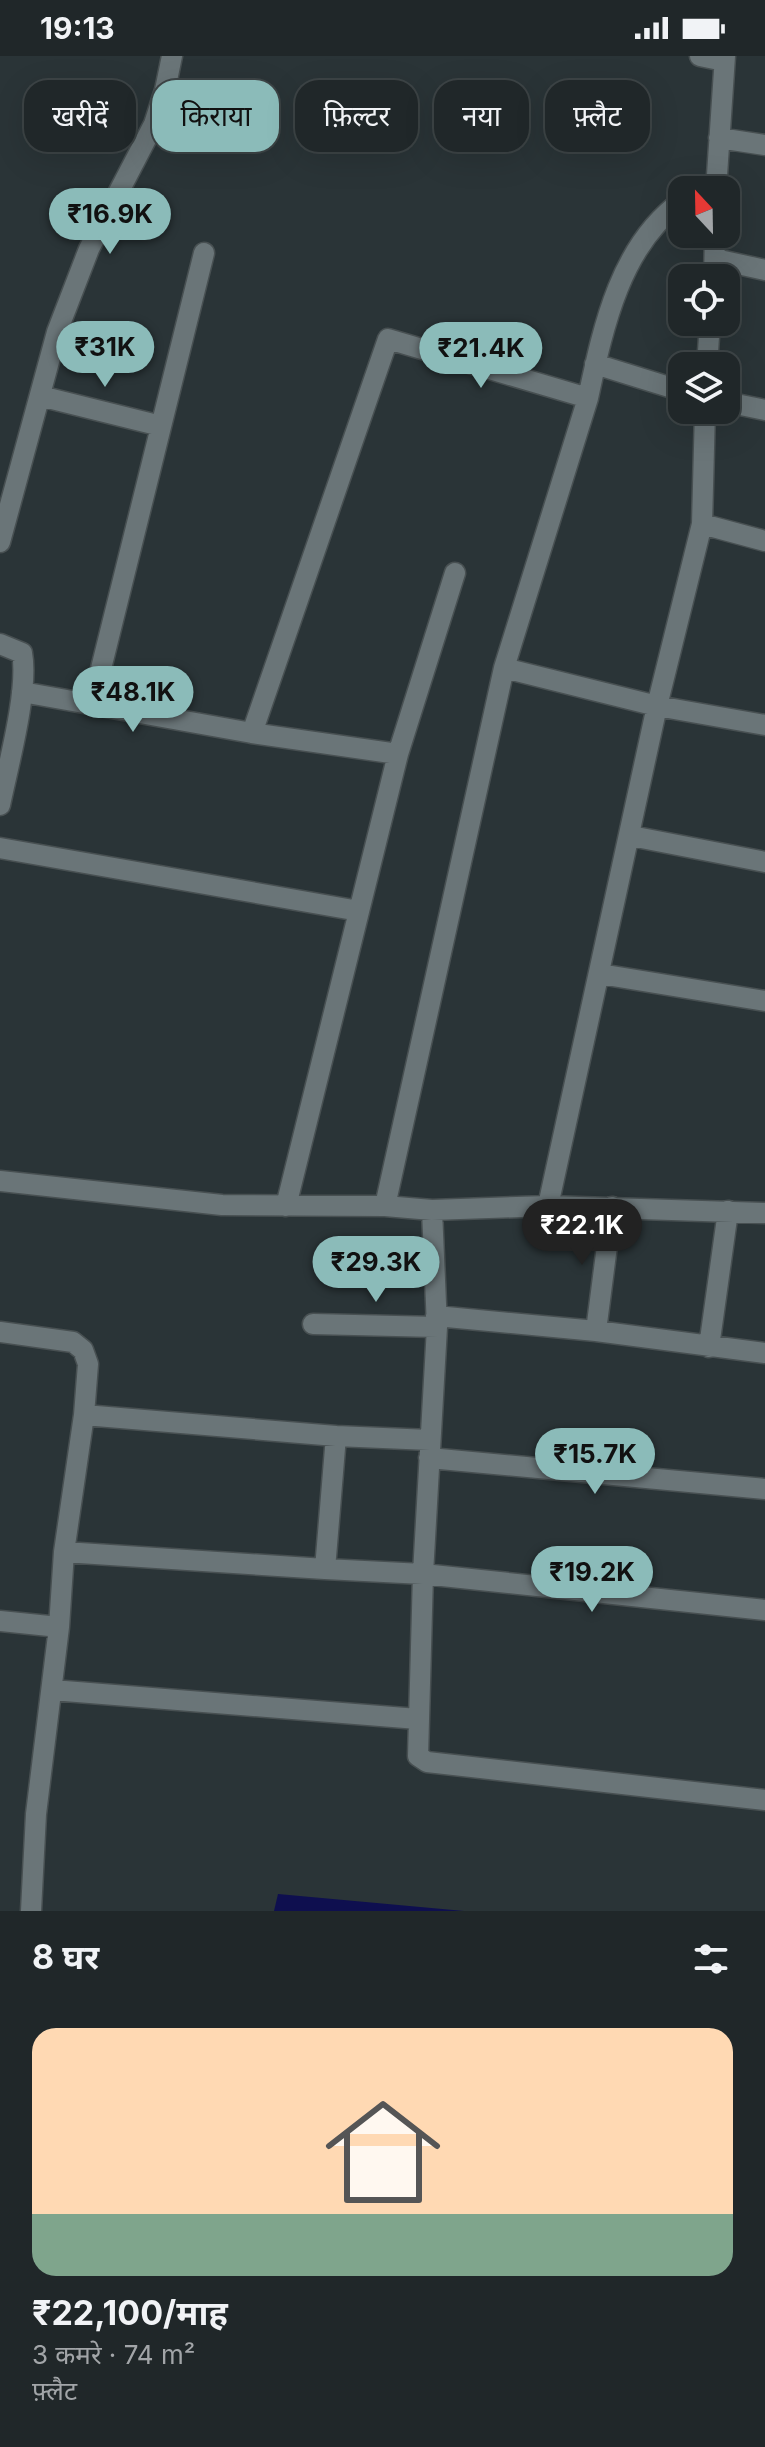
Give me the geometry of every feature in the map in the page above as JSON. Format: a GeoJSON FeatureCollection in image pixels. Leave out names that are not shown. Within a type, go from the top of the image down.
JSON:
{"type":"FeatureCollection","features":[{"type":"Feature","properties":{"kind":"street"},"geometry":{"type":"LineString","coordinates":[[0,542],[57,332],[89,249],[154,124],[172,56]]}},
{"type":"Feature","properties":{"kind":"street"},"geometry":{"type":"LineString","coordinates":[[700,56],[724,59],[717,176]]}},
{"type":"Feature","properties":{"kind":"street"},"geometry":{"type":"LineString","coordinates":[[719,138],[765,145]]}},
{"type":"Feature","properties":{"kind":"street"},"geometry":{"type":"LineString","coordinates":[[385,1206],[504,668],[618,291],[640,242],[668,211]]}},
{"type":"Feature","properties":{"kind":"street"},"geometry":{"type":"LineString","coordinates":[[92,705],[204,253]]}},
{"type":"Feature","properties":{"kind":"street"},"geometry":{"type":"LineString","coordinates":[[740,269],[765,270]]}},
{"type":"Feature","properties":{"kind":"street"},"geometry":{"type":"LineString","coordinates":[[252,733],[388,339],[588,398]]}},
{"type":"Feature","properties":{"kind":"street"},"geometry":{"type":"LineString","coordinates":[[595,364],[668,387]]}},
{"type":"Feature","properties":{"kind":"street"},"geometry":{"type":"LineString","coordinates":[[40,396],[161,426]]}},
{"type":"Feature","properties":{"kind":"street"},"geometry":{"type":"LineString","coordinates":[[740,405],[765,410]]}},
{"type":"Feature","properties":{"kind":"street"},"geometry":{"type":"LineString","coordinates":[[548,1206],[657,706],[702,524],[705,424]]}},
{"type":"Feature","properties":{"kind":"street"},"geometry":{"type":"LineString","coordinates":[[702,524],[765,541]]}},
{"type":"Feature","properties":{"kind":"street"},"geometry":{"type":"LineString","coordinates":[[286,1206],[398,754],[455,573]]}},
{"type":"Feature","properties":{"kind":"street"},"geometry":{"type":"LineString","coordinates":[[0,644],[22,653],[24,665],[22,692],[0,805]]}},
{"type":"Feature","properties":{"kind":"street"},"geometry":{"type":"LineString","coordinates":[[504,668],[657,706],[765,725]]}},
{"type":"Feature","properties":{"kind":"street"},"geometry":{"type":"LineString","coordinates":[[22,692],[252,733],[398,754]]}},
{"type":"Feature","properties":{"kind":"street"},"geometry":{"type":"LineString","coordinates":[[631,836],[765,862]]}},
{"type":"Feature","properties":{"kind":"street"},"geometry":{"type":"LineString","coordinates":[[0,848],[359,911]]}},
{"type":"Feature","properties":{"kind":"street"},"geometry":{"type":"LineString","coordinates":[[600,974],[765,1001]]}},
{"type":"Feature","properties":{"kind":"street"},"geometry":{"type":"LineString","coordinates":[[0,1181],[222,1205],[385,1206],[432,1210],[548,1206],[765,1213]]}},
{"type":"Feature","properties":{"kind":"street"},"geometry":{"type":"LineString","coordinates":[[596,1331],[612,1207]]}},
{"type":"Feature","properties":{"kind":"street"},"geometry":{"type":"LineString","coordinates":[[432,1210],[436,1322],[423,1574],[418,1756],[427,1762],[765,1800]]}},
{"type":"Feature","properties":{"kind":"street"},"geometry":{"type":"LineString","coordinates":[[709,1347],[728,1211]]}},
{"type":"Feature","properties":{"kind":"street"},"geometry":{"type":"LineString","coordinates":[[313,1324],[436,1322],[596,1331],[765,1353]]}},
{"type":"Feature","properties":{"kind":"street"},"geometry":{"type":"LineString","coordinates":[[0,1332],[73,1342],[83,1350],[88,1364],[36,1814],[31,1911]]}},
{"type":"Feature","properties":{"kind":"street"},"geometry":{"type":"LineString","coordinates":[[84,1415],[336,1436],[765,1489]]}},
{"type":"Feature","properties":{"kind":"street"},"geometry":{"type":"LineString","coordinates":[[325,1569],[336,1436]]}},
{"type":"Feature","properties":{"kind":"street"},"geometry":{"type":"LineString","coordinates":[[64,1552],[423,1574],[765,1610]]}},
{"type":"Feature","properties":{"kind":"street"},"geometry":{"type":"LineString","coordinates":[[0,1621],[59,1627]]}},
{"type":"Feature","properties":{"kind":"street"},"geometry":{"type":"LineString","coordinates":[[52,1690],[418,1719]]}},
{"type":"Feature","properties":{"kind":"shaded area"},"geometry":{"type":"Polygon","coordinates":[[[278,1894],[464,1911],[274,1911],[278,1894]]]}}]}
